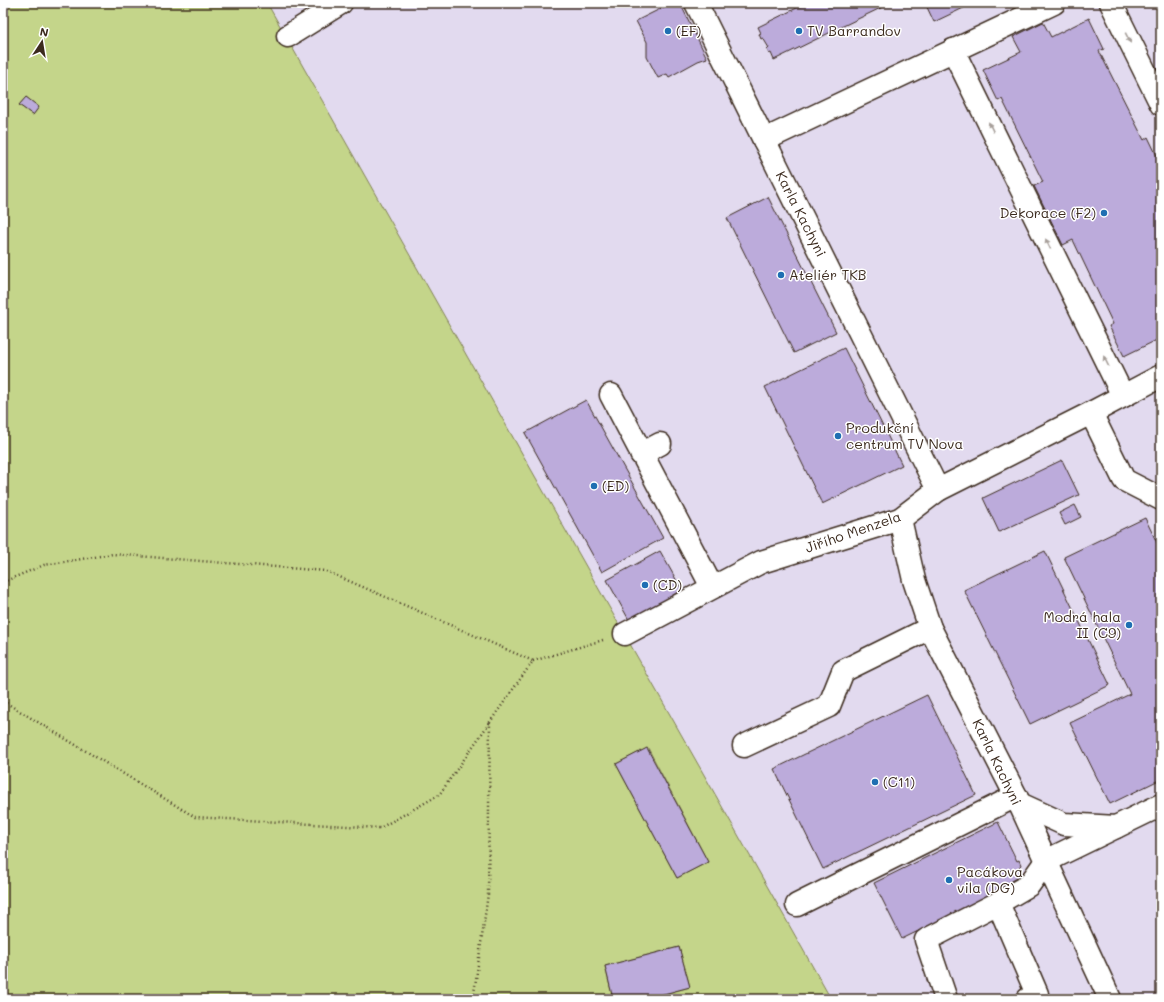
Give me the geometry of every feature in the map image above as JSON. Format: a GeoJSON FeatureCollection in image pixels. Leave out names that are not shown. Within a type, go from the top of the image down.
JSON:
{"type":"FeatureCollection","features":[{"type":"Feature","properties":{"kind":"lane"},"geometry":{"type":"LineString","coordinates":[[288,36],[341,3]]}},
{"type":"Feature","properties":{"kind":"lane","name":"Karla Kachyni"},"geometry":{"type":"LineString","coordinates":[[696,3],[938,490]]}},
{"type":"Feature","properties":{"kind":"lane"},"geometry":{"type":"LineString","coordinates":[[764,140],[1054,3]]}},
{"type":"Feature","properties":{"kind":"lane"},"geometry":{"type":"LineString","coordinates":[[1111,3],[1161,104]]}},
{"type":"Feature","properties":{"kind":"lane"},"geometry":{"type":"LineString","coordinates":[[953,50],[1123,396]]}},
{"type":"Feature","properties":{"kind":"lane","name":"Jiřího Menzela"},"geometry":{"type":"LineString","coordinates":[[625,634],[712,587],[759,557],[900,519],[938,490],[1161,376]]}},
{"type":"Feature","properties":{"kind":"lane"},"geometry":{"type":"LineString","coordinates":[[611,395],[712,587]]}},
{"type":"Feature","properties":{"kind":"lane"},"geometry":{"type":"LineString","coordinates":[[1091,413],[1124,480],[1161,499]]}},
{"type":"Feature","properties":{"kind":"lane"},"geometry":{"type":"LineString","coordinates":[[641,454],[660,444]]}},
{"type":"Feature","properties":{"kind":"lane","name":"Karla Kachyni"},"geometry":{"type":"LineString","coordinates":[[900,519],[914,580],[930,628],[1017,800],[1110,999]]}},
{"type":"Feature","properties":{"kind":"lane"},"geometry":{"type":"LineString","coordinates":[[744,746],[829,706],[843,671],[930,628]]}},
{"type":"Feature","properties":{"kind":"lane"},"geometry":{"type":"LineString","coordinates":[[797,905],[1017,800],[1064,824],[1117,827]]}},
{"type":"Feature","properties":{"kind":"lane"},"geometry":{"type":"LineString","coordinates":[[946,999],[926,940],[998,903],[1029,884],[1046,861],[1161,805]]}},
{"type":"Feature","properties":{"kind":"lane"},"geometry":{"type":"LineString","coordinates":[[998,903],[1037,994],[1028,999]]}},
{"type":"Feature","properties":{"kind":"path"},"geometry":{"type":"LineString","coordinates":[[3,582],[44,565],[113,554],[326,571],[533,661]]}},
{"type":"Feature","properties":{"kind":"path"},"geometry":{"type":"LineString","coordinates":[[3,701],[195,817],[380,828],[439,795],[533,661],[625,634]]}},
{"type":"Feature","properties":{"kind":"path"},"geometry":{"type":"LineString","coordinates":[[471,999],[474,993],[488,894],[490,722]]}},
{"type":"Feature","properties":{"kind":"shaded area"},"geometry":{"type":"Polygon","coordinates":[[[267,3],[1161,3],[1161,999],[831,999],[267,3]]]}},
{"type":"Feature","properties":{"kind":"green space"},"geometry":{"type":"Polygon","coordinates":[[[3,3],[78,3],[79,5],[83,3],[267,3],[831,999],[645,999],[690,987],[679,947],[605,966],[613,999],[3,999],[3,3]],[[26,97],[19,105],[33,115],[39,107],[26,97]],[[648,748],[616,764],[677,878],[708,862],[648,748]]]}},
{"type":"Feature","properties":{"kind":"building","name":"(EF)"},"geometry":{"type":"Polygon","coordinates":[[[672,3],[680,3],[707,58],[698,61],[669,77],[667,74],[658,78],[647,57],[647,42],[636,21],[672,3]]]}},
{"type":"Feature","properties":{"kind":"building","name":"TV Barrandov"},"geometry":{"type":"Polygon","coordinates":[[[807,3],[891,3],[839,28],[840,31],[833,34],[831,32],[774,60],[771,53],[769,54],[767,50],[769,48],[763,38],[761,39],[759,34],[761,33],[758,27],[807,3]]]}},
{"type":"Feature","properties":{"kind":"building","name":"TV Barrandov"},"geometry":{"type":"Polygon","coordinates":[[[925,3],[974,3],[934,22],[925,3]]]}},
{"type":"Feature","properties":{"kind":"building","name":"Dekorace (F2)"},"geometry":{"type":"Polygon","coordinates":[[[1089,18],[1104,49],[1099,51],[1144,140],[1148,137],[1161,164],[1161,338],[1124,356],[1109,326],[1113,324],[1073,240],[1063,245],[1034,186],[1043,182],[1002,99],[998,101],[983,70],[1021,52],[1013,37],[1043,22],[1051,37],[1089,18]]]}},
{"type":"Feature","properties":{"kind":"building"},"geometry":{"type":"Polygon","coordinates":[[[26,97],[39,107],[33,115],[19,105],[26,97]]]}},
{"type":"Feature","properties":{"kind":"building","name":"Ateliér TKB"},"geometry":{"type":"Polygon","coordinates":[[[768,197],[836,332],[794,353],[727,218],[768,197]]]}},
{"type":"Feature","properties":{"kind":"building","name":"Produkční centrum TV Nova"},"geometry":{"type":"Polygon","coordinates":[[[844,348],[902,465],[822,504],[765,387],[844,348]]]}},
{"type":"Feature","properties":{"kind":"building","name":"(ED)"},"geometry":{"type":"Polygon","coordinates":[[[586,400],[663,538],[602,572],[525,433],[586,400]]]}},
{"type":"Feature","properties":{"kind":"building"},"geometry":{"type":"Polygon","coordinates":[[[1062,460],[1079,495],[999,532],[983,498],[1062,460]]]}},
{"type":"Feature","properties":{"kind":"building"},"geometry":{"type":"Polygon","coordinates":[[[1075,505],[1081,517],[1065,525],[1059,513],[1075,505]]]}},
{"type":"Feature","properties":{"kind":"building","name":"Modrá hala II (C9)"},"geometry":{"type":"Polygon","coordinates":[[[1145,518],[1161,551],[1161,779],[1110,804],[1070,723],[1130,694],[1064,557],[1145,518]]]}},
{"type":"Feature","properties":{"kind":"building","name":"(CD)"},"geometry":{"type":"Polygon","coordinates":[[[660,551],[682,590],[629,620],[607,580],[660,551]]]}},
{"type":"Feature","properties":{"kind":"building"},"geometry":{"type":"Polygon","coordinates":[[[1045,551],[1110,685],[1030,724],[964,590],[1045,551]]]}},
{"type":"Feature","properties":{"kind":"building","name":"(C11)"},"geometry":{"type":"Polygon","coordinates":[[[927,695],[976,795],[823,869],[774,769],[927,695]]]}},
{"type":"Feature","properties":{"kind":"building"},"geometry":{"type":"Polygon","coordinates":[[[647,748],[708,862],[677,878],[616,764],[647,748]]]}},
{"type":"Feature","properties":{"kind":"building","name":"Pacákova vila (DG)"},"geometry":{"type":"Polygon","coordinates":[[[998,822],[1017,861],[1019,860],[1021,865],[1019,867],[1024,877],[1012,885],[902,939],[874,883],[998,822]]]}},
{"type":"Feature","properties":{"kind":"building"},"geometry":{"type":"Polygon","coordinates":[[[679,947],[690,987],[645,999],[613,999],[605,966],[679,947]]]}},
{"type":"Feature","properties":{"kind":"place","name":"(EF)"},"geometry":{"type":"Point","coordinates":[668,31]}},
{"type":"Feature","properties":{"kind":"place","name":"TV Barrandov"},"geometry":{"type":"Point","coordinates":[799,31]}},
{"type":"Feature","properties":{"kind":"place","name":"Dekorace (F2)"},"geometry":{"type":"Point","coordinates":[1104,213]}},
{"type":"Feature","properties":{"kind":"place","name":"Ateliér TKB"},"geometry":{"type":"Point","coordinates":[781,275]}},
{"type":"Feature","properties":{"kind":"place","name":"Produkční centrum TV Nova"},"geometry":{"type":"Point","coordinates":[838,436]}},
{"type":"Feature","properties":{"kind":"place","name":"(ED)"},"geometry":{"type":"Point","coordinates":[594,486]}},
{"type":"Feature","properties":{"kind":"place","name":"(CD)"},"geometry":{"type":"Point","coordinates":[645,585]}},
{"type":"Feature","properties":{"kind":"place","name":"Modrá hala II (C9)"},"geometry":{"type":"Point","coordinates":[1129,625]}},
{"type":"Feature","properties":{"kind":"place","name":"(C11)"},"geometry":{"type":"Point","coordinates":[875,782]}},
{"type":"Feature","properties":{"kind":"place","name":"Pacákova vila (DG)"},"geometry":{"type":"Point","coordinates":[949,880]}}]}
